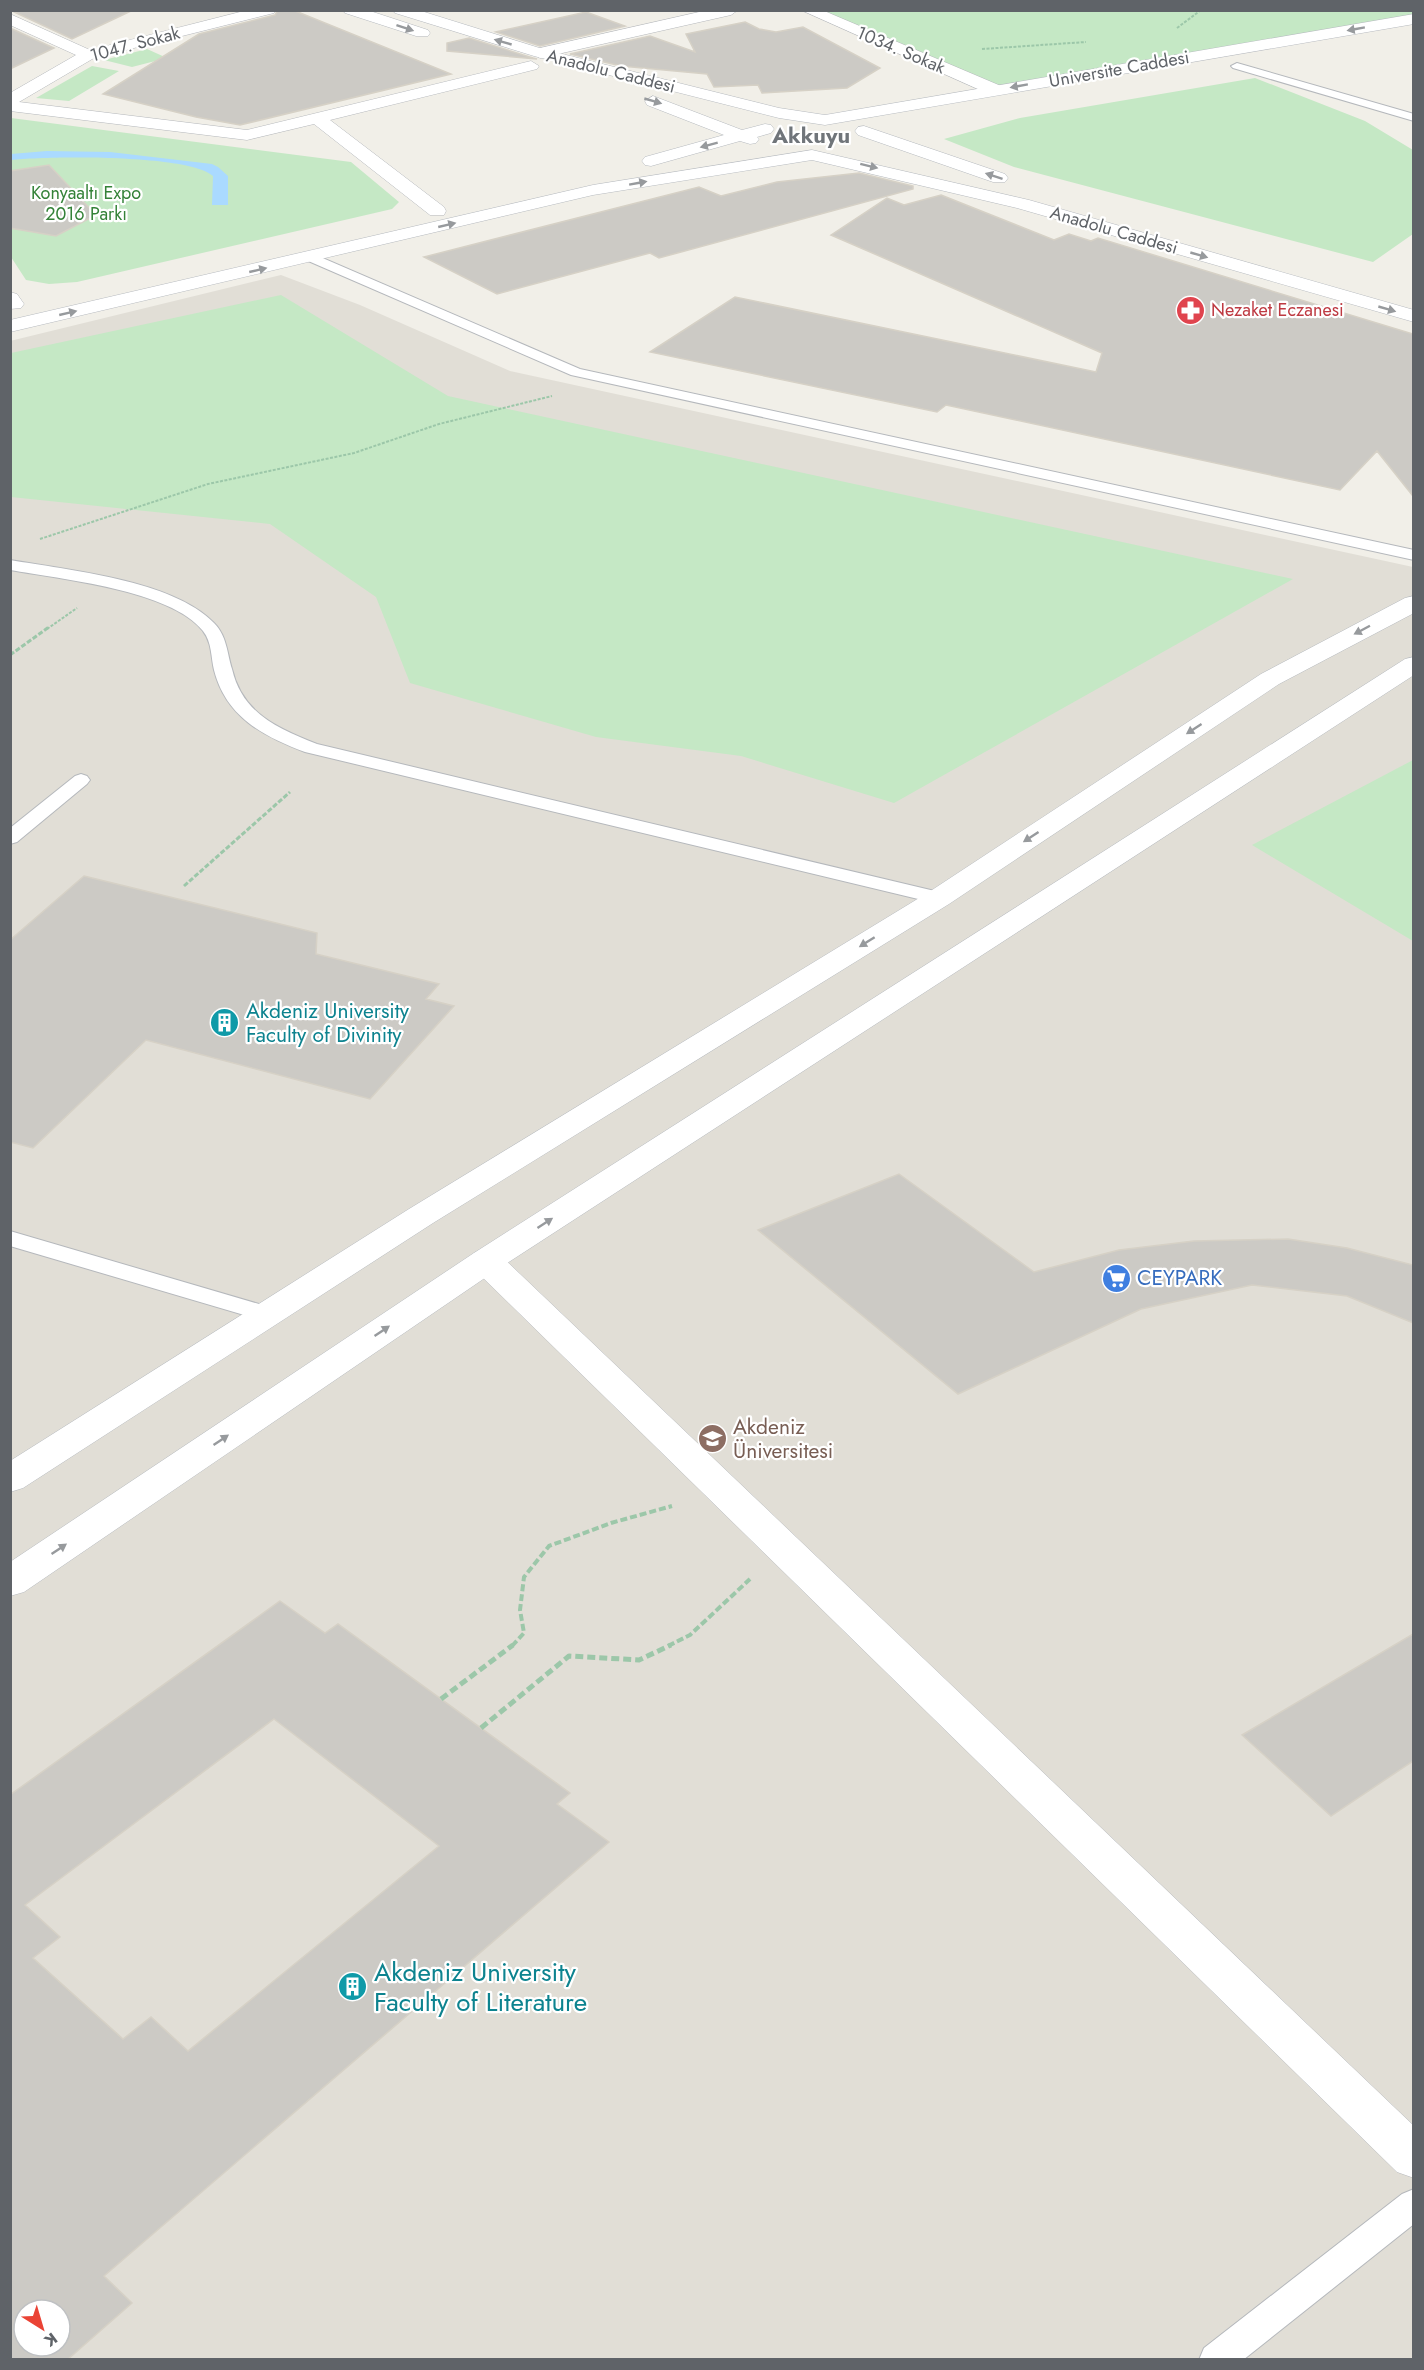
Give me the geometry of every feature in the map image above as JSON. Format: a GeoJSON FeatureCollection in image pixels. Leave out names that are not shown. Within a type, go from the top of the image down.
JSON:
{"type":"FeatureCollection","features":[{"type":"Feature","properties":{"kind":"street","name":"1047. Sokak"},"geometry":{"type":"LineString","coordinates":[[10,100],[88,54],[269,10]]}},
{"type":"Feature","properties":{"kind":"street","name":"Anadolu Caddesi"},"geometry":{"type":"LineString","coordinates":[[350,10],[536,59],[779,113],[825,120]]}},
{"type":"Feature","properties":{"kind":"street","name":"Anadolu Caddesi"},"geometry":{"type":"LineString","coordinates":[[400,10],[536,59],[577,79]]}},
{"type":"Feature","properties":{"kind":"street"},"geometry":{"type":"LineString","coordinates":[[10,106],[248,135],[731,10]]}},
{"type":"Feature","properties":{"kind":"street","name":"1034. Sokak"},"geometry":{"type":"LineString","coordinates":[[808,10],[994,90]]}},
{"type":"Feature","properties":{"kind":"street"},"geometry":{"type":"LineString","coordinates":[[10,19],[88,54]]}},
{"type":"Feature","properties":{"kind":"street","name":"Universite Caddesi"},"geometry":{"type":"LineString","coordinates":[[825,120],[1413,19]]}},
{"type":"Feature","properties":{"kind":"street"},"geometry":{"type":"LineString","coordinates":[[1231,67],[1413,34]]}},
{"type":"Feature","properties":{"kind":"street","name":"Anadolu Caddesi"},"geometry":{"type":"LineString","coordinates":[[633,95],[668,105],[743,135]]}},
{"type":"Feature","properties":{"kind":"street"},"geometry":{"type":"LineString","coordinates":[[317,118],[437,211]]}},
{"type":"Feature","properties":{"kind":"street"},"geometry":{"type":"LineString","coordinates":[[765,137],[790,121],[825,120],[848,124],[871,137],[1017,183]]}},
{"type":"Feature","properties":{"kind":"street"},"geometry":{"type":"LineString","coordinates":[[10,326],[593,190],[812,155],[846,152],[871,137],[914,129]]}},
{"type":"Feature","properties":{"kind":"street"},"geometry":{"type":"LineString","coordinates":[[145,276],[632,166],[743,135],[765,137],[794,154],[812,155]]}},
{"type":"Feature","properties":{"kind":"street","name":"Anadolu Caddesi"},"geometry":{"type":"LineString","coordinates":[[812,155],[1023,204],[1413,316]]}},
{"type":"Feature","properties":{"kind":"street"},"geometry":{"type":"LineString","coordinates":[[12,303],[35,300]]}},
{"type":"Feature","properties":{"kind":"street"},"geometry":{"type":"LineString","coordinates":[[10,1479],[421,1216],[939,898],[1270,679],[1413,603]]}},
{"type":"Feature","properties":{"kind":"street"},"geometry":{"type":"LineString","coordinates":[[10,1582],[486,1261],[1413,664]]}},
{"type":"Feature","properties":{"kind":"street"},"geometry":{"type":"LineString","coordinates":[[486,1261],[1413,2157]]}},
{"type":"Feature","properties":{"kind":"lane"},"geometry":{"type":"LineString","coordinates":[[1231,67],[1413,118]]}},
{"type":"Feature","properties":{"kind":"lane"},"geometry":{"type":"LineString","coordinates":[[311,257],[576,372],[1413,555]]}},
{"type":"Feature","properties":{"kind":"lane"},"geometry":{"type":"LineString","coordinates":[[10,565],[154,594],[178,604],[197,616],[216,638],[226,684],[234,700],[247,715],[267,729],[311,748],[939,898]]}},
{"type":"Feature","properties":{"kind":"lane"},"geometry":{"type":"LineString","coordinates":[[10,838],[81,780]]}},
{"type":"Feature","properties":{"kind":"lane"},"geometry":{"type":"LineString","coordinates":[[10,1238],[268,1314]]}},
{"type":"Feature","properties":{"kind":"lane"},"geometry":{"type":"LineString","coordinates":[[1216,2360],[1413,2204]]}},
{"type":"Feature","properties":{"kind":"path"},"geometry":{"type":"LineString","coordinates":[[982,50],[1088,42]]}},
{"type":"Feature","properties":{"kind":"path"},"geometry":{"type":"LineString","coordinates":[[32,541],[208,484],[354,453],[439,424],[562,393]]}},
{"type":"Feature","properties":{"kind":"path"},"geometry":{"type":"LineString","coordinates":[[10,655],[110,585]]}},
{"type":"Feature","properties":{"kind":"path"},"geometry":{"type":"LineString","coordinates":[[184,886],[290,792]]}},
{"type":"Feature","properties":{"kind":"path"},"geometry":{"type":"LineString","coordinates":[[441,1699],[506,1652],[524,1633],[520,1610],[524,1577],[549,1546],[611,1523],[672,1506]]}},
{"type":"Feature","properties":{"kind":"path"},"geometry":{"type":"LineString","coordinates":[[481,1728],[569,1656],[639,1660],[690,1635],[750,1579]]}},
{"type":"Feature","properties":{"kind":"shaded area","name":"Akdeniz Üniversitesi"},"geometry":{"type":"Polygon","coordinates":[[[281,275],[360,305],[510,371],[1413,567],[1413,2359],[11,2359],[10,341],[281,275]]]}},
{"type":"Feature","properties":{"kind":"green space"},"geometry":{"type":"Polygon","coordinates":[[[1413,10],[1414,19],[995,90],[807,11],[1413,10]]]}},
{"type":"Feature","properties":{"kind":"green space"},"geometry":{"type":"Polygon","coordinates":[[[147,49],[167,58],[132,67],[104,60],[147,49]]]}},
{"type":"Feature","properties":{"kind":"green space"},"geometry":{"type":"Polygon","coordinates":[[[92,66],[119,71],[69,101],[36,98],[92,66]]]}},
{"type":"Feature","properties":{"kind":"green space"},"geometry":{"type":"Polygon","coordinates":[[[1255,78],[1365,121],[1413,150],[1413,234],[1373,262],[1014,167],[944,139],[1020,118],[1255,78]]]}},
{"type":"Feature","properties":{"kind":"green space","name":"Konyaaltı Expo 2016 Parkı"},"geometry":{"type":"Polygon","coordinates":[[[11,118],[351,162],[399,202],[392,209],[77,282],[49,284],[26,280],[11,257],[11,118]]]}},
{"type":"Feature","properties":{"kind":"green space"},"geometry":{"type":"Polygon","coordinates":[[[281,295],[448,396],[1293,579],[894,803],[741,756],[596,737],[410,683],[376,597],[270,524],[11,497],[11,353],[281,295]]]}},
{"type":"Feature","properties":{"kind":"green space"},"geometry":{"type":"Polygon","coordinates":[[[1413,760],[1413,941],[1252,845],[1413,760]]]}},
{"type":"Feature","properties":{"kind":"water"},"geometry":{"type":"Polygon","coordinates":[[[47,151],[110,152],[212,164],[228,176],[228,205],[212,205],[213,176],[199,169],[176,164],[116,158],[11,160],[11,154],[47,151]]]}},
{"type":"Feature","properties":{"kind":"building"},"geometry":{"type":"Polygon","coordinates":[[[10,10],[133,10],[72,39],[10,10]]]}},
{"type":"Feature","properties":{"kind":"building"},"geometry":{"type":"Polygon","coordinates":[[[278,10],[293,10],[451,74],[240,125],[196,117],[103,94],[199,34],[275,15],[278,10]]]}},
{"type":"Feature","properties":{"kind":"building"},"geometry":{"type":"Polygon","coordinates":[[[586,12],[625,26],[540,46],[496,32],[586,12]]]}},
{"type":"Feature","properties":{"kind":"building"},"geometry":{"type":"Polygon","coordinates":[[[745,22],[759,29],[776,32],[803,27],[880,68],[847,88],[762,93],[758,85],[714,87],[707,74],[621,66],[570,54],[650,36],[695,52],[686,34],[745,22]]]}},
{"type":"Feature","properties":{"kind":"building"},"geometry":{"type":"Polygon","coordinates":[[[10,28],[54,48],[10,69],[10,28]]]}},
{"type":"Feature","properties":{"kind":"building"},"geometry":{"type":"Polygon","coordinates":[[[469,38],[537,59],[447,51],[447,43],[469,38]]]}},
{"type":"Feature","properties":{"kind":"building"},"geometry":{"type":"Polygon","coordinates":[[[49,165],[96,215],[56,236],[10,228],[10,171],[49,165]]]}},
{"type":"Feature","properties":{"kind":"building"},"geometry":{"type":"Polygon","coordinates":[[[859,173],[913,186],[913,189],[659,258],[650,253],[497,294],[424,257],[699,187],[721,196],[777,182],[859,173]]]}},
{"type":"Feature","properties":{"kind":"building"},"geometry":{"type":"Polygon","coordinates":[[[941,195],[1054,240],[1069,234],[1091,241],[1098,238],[1413,334],[1413,496],[1377,451],[1340,490],[946,405],[937,412],[650,352],[735,297],[1096,372],[1102,353],[831,235],[887,198],[904,205],[941,195]]]}},
{"type":"Feature","properties":{"kind":"building","name":"Akdeniz University Faculty of Divinity"},"geometry":{"type":"Polygon","coordinates":[[[84,876],[317,933],[316,954],[439,984],[426,999],[454,1006],[370,1099],[146,1040],[33,1148],[10,1142],[10,940],[84,876]]]}},
{"type":"Feature","properties":{"kind":"building","name":"CEYPARK"},"geometry":{"type":"Polygon","coordinates":[[[899,1174],[1034,1272],[1119,1250],[1194,1241],[1288,1239],[1347,1248],[1413,1265],[1413,1323],[1347,1296],[1252,1285],[1141,1309],[958,1394],[758,1230],[899,1174]]]}},
{"type":"Feature","properties":{"kind":"building","name":"Akdeniz University Faculty of Literature"},"geometry":{"type":"Polygon","coordinates":[[[280,1601],[325,1633],[338,1624],[570,1793],[557,1804],[609,1842],[104,2276],[132,2303],[72,2356],[72,2298],[12,2298],[12,2358],[69,2358],[67,2360],[10,2360],[10,1795],[280,1601]],[[274,1719],[25,1905],[60,1937],[33,1958],[123,2039],[151,2017],[188,2051],[439,1846],[274,1719]]]}},
{"type":"Feature","properties":{"kind":"building"},"geometry":{"type":"Polygon","coordinates":[[[1413,1634],[1413,1761],[1331,1816],[1242,1735],[1413,1634]]]}},
{"type":"Feature","properties":{"kind":"place","name":"Nezaket Eczanesi"},"geometry":{"type":"Point","coordinates":[1190,310]}},
{"type":"Feature","properties":{"kind":"place","name":"Akdeniz University Faculty of Divinity"},"geometry":{"type":"Point","coordinates":[225,1023]}},
{"type":"Feature","properties":{"kind":"place","name":"CEYPARK"},"geometry":{"type":"Point","coordinates":[1116,1278]}},
{"type":"Feature","properties":{"kind":"place","name":"Akdeniz Üniversitesi"},"geometry":{"type":"Point","coordinates":[712,1439]}},
{"type":"Feature","properties":{"kind":"place","name":"Akdeniz University Faculty of Literature"},"geometry":{"type":"Point","coordinates":[353,1987]}},
{"type":"Feature","properties":{"kind":"district","name":"Akkuyu"},"geometry":{"type":"Point","coordinates":[811,135]}}]}
